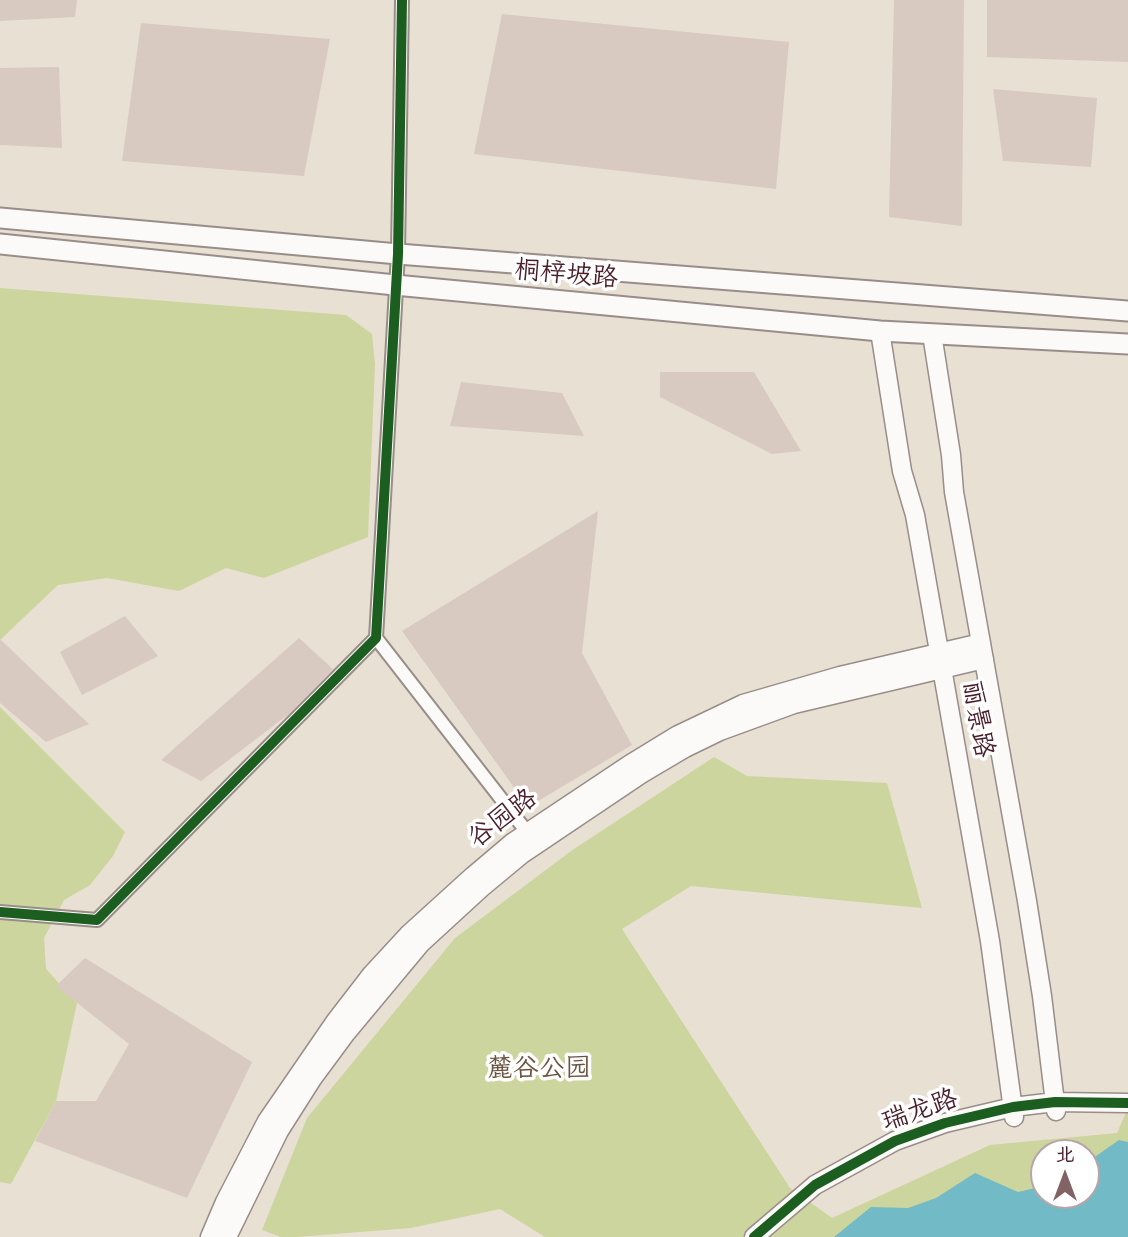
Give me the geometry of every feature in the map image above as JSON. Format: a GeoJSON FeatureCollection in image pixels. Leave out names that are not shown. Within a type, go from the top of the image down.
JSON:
{"type":"FeatureCollection","features":[{"type":"Feature","properties":{"kind":"main road","name":"桐梓坡路"},"geometry":{"type":"LineString","coordinates":[[0,218],[398,254],[1128,311]]}},
{"type":"Feature","properties":{"kind":"main road","name":"桐梓坡路"},"geometry":{"type":"LineString","coordinates":[[0,244],[880,331],[1128,344]]}},
{"type":"Feature","properties":{"kind":"main road","name":"丽景路"},"geometry":{"type":"LineString","coordinates":[[880,331],[902,471],[915,514],[990,942],[1013,1112]]}},
{"type":"Feature","properties":{"kind":"main road","name":"丽景路"},"geometry":{"type":"LineString","coordinates":[[932,334],[951,455],[954,492],[1030,914],[1055,1107]]}},
{"type":"Feature","properties":{"kind":"main road","name":"谷园路"},"geometry":{"type":"LineString","coordinates":[[210,1237],[267,1121],[335,1022],[408,935],[527,832],[629,765],[712,717],[743,704],[790,689],[983,651]]}},
{"type":"Feature","properties":{"kind":"main road","name":"谷园路"},"geometry":{"type":"LineString","coordinates":[[227,1237],[279,1131],[346,1032],[421,943],[522,854],[641,774],[720,731],[794,704],[940,660]]}},
{"type":"Feature","properties":{"kind":"main road","name":"瑞龙路"},"geometry":{"type":"LineString","coordinates":[[754,1237],[815,1185],[895,1141],[946,1123],[1013,1112],[1128,1103]]}},
{"type":"Feature","properties":{"kind":"main road","name":"瑞龙路"},"geometry":{"type":"LineString","coordinates":[[1055,1107],[1128,1111]]}},
{"type":"Feature","properties":{"kind":"main road","name":"瑞龙路"},"geometry":{"type":"LineString","coordinates":[[765,1237],[821,1192],[877,1160],[947,1132],[1013,1112]]}},
{"type":"Feature","properties":{"kind":"street"},"geometry":{"type":"LineString","coordinates":[[402,0],[398,254],[376,638],[527,832]]}},
{"type":"Feature","properties":{"kind":"street"},"geometry":{"type":"LineString","coordinates":[[0,912],[97,920],[376,638]]}},
{"type":"Feature","properties":{"kind":"green space"},"geometry":{"type":"Polygon","coordinates":[[[0,288],[346,315],[372,334],[375,364],[368,537],[264,578],[226,568],[179,591],[107,578],[58,585],[0,640],[0,288]]]}},
{"type":"Feature","properties":{"kind":"green space"},"geometry":{"type":"Polygon","coordinates":[[[0,707],[125,832],[113,856],[90,885],[64,900],[44,938],[46,969],[77,1003],[56,1101],[11,1184],[0,1182],[0,707]]]}},
{"type":"Feature","properties":{"kind":"green space","name":"麓谷公园"},"geometry":{"type":"Polygon","coordinates":[[[714,757],[747,776],[887,783],[922,908],[691,886],[622,929],[790,1188],[832,1218],[990,1145],[1030,1141],[1030,1209],[1100,1209],[1100,1139],[1054,1139],[1117,1133],[1128,1108],[1128,1237],[545,1237],[500,1209],[411,1228],[297,1237],[281,1237],[262,1230],[307,1118],[455,938],[571,851],[714,757]]]}},
{"type":"Feature","properties":{"kind":"water"},"geometry":{"type":"Polygon","coordinates":[[[1119,1140],[1128,1142],[1128,1237],[834,1237],[871,1207],[908,1208],[936,1198],[975,1173],[1018,1192],[1030,1189],[1030,1209],[1100,1209],[1100,1153],[1119,1140]]]}},
{"type":"Feature","properties":{"kind":"building"},"geometry":{"type":"Polygon","coordinates":[[[0,0],[77,0],[75,17],[0,21],[0,0]]]}},
{"type":"Feature","properties":{"kind":"building"},"geometry":{"type":"Polygon","coordinates":[[[894,0],[964,0],[962,226],[889,217],[894,0]]]}},
{"type":"Feature","properties":{"kind":"building"},"geometry":{"type":"Polygon","coordinates":[[[987,0],[1128,0],[1128,62],[987,57],[987,0]]]}},
{"type":"Feature","properties":{"kind":"building"},"geometry":{"type":"Polygon","coordinates":[[[502,14],[789,42],[776,189],[474,154],[502,14]]]}},
{"type":"Feature","properties":{"kind":"building"},"geometry":{"type":"Polygon","coordinates":[[[141,23],[330,39],[304,176],[122,161],[141,23]]]}},
{"type":"Feature","properties":{"kind":"building"},"geometry":{"type":"Polygon","coordinates":[[[59,67],[62,148],[0,145],[0,68],[59,67]]]}},
{"type":"Feature","properties":{"kind":"building"},"geometry":{"type":"Polygon","coordinates":[[[993,89],[1097,98],[1091,167],[1003,161],[993,89]]]}},
{"type":"Feature","properties":{"kind":"building"},"geometry":{"type":"Polygon","coordinates":[[[660,372],[754,372],[801,451],[772,454],[660,397],[660,372]]]}},
{"type":"Feature","properties":{"kind":"building"},"geometry":{"type":"Polygon","coordinates":[[[461,382],[562,393],[584,436],[450,426],[461,382]]]}},
{"type":"Feature","properties":{"kind":"building"},"geometry":{"type":"Polygon","coordinates":[[[598,511],[582,653],[632,745],[528,807],[402,631],[598,511]]]}},
{"type":"Feature","properties":{"kind":"building"},"geometry":{"type":"Polygon","coordinates":[[[125,616],[158,656],[82,695],[60,652],[125,616]]]}},
{"type":"Feature","properties":{"kind":"building"},"geometry":{"type":"Polygon","coordinates":[[[299,638],[333,669],[289,714],[201,781],[161,760],[299,638]]]}},
{"type":"Feature","properties":{"kind":"building"},"geometry":{"type":"Polygon","coordinates":[[[0,639],[89,724],[46,742],[0,703],[0,639]]]}},
{"type":"Feature","properties":{"kind":"building"},"geometry":{"type":"Polygon","coordinates":[[[85,958],[252,1062],[187,1198],[35,1141],[56,1101],[96,1101],[129,1044],[56,986],[85,958]]]}},
{"type":"Feature","properties":{"kind":"cycle path"},"geometry":{"type":"LineString","coordinates":[[0,912],[97,920],[376,638],[398,254],[402,0]]}},
{"type":"Feature","properties":{"kind":"cycle path"},"geometry":{"type":"LineString","coordinates":[[754,1237],[815,1185],[895,1141],[945,1123],[1013,1107],[1055,1102],[1128,1103]]}}]}
